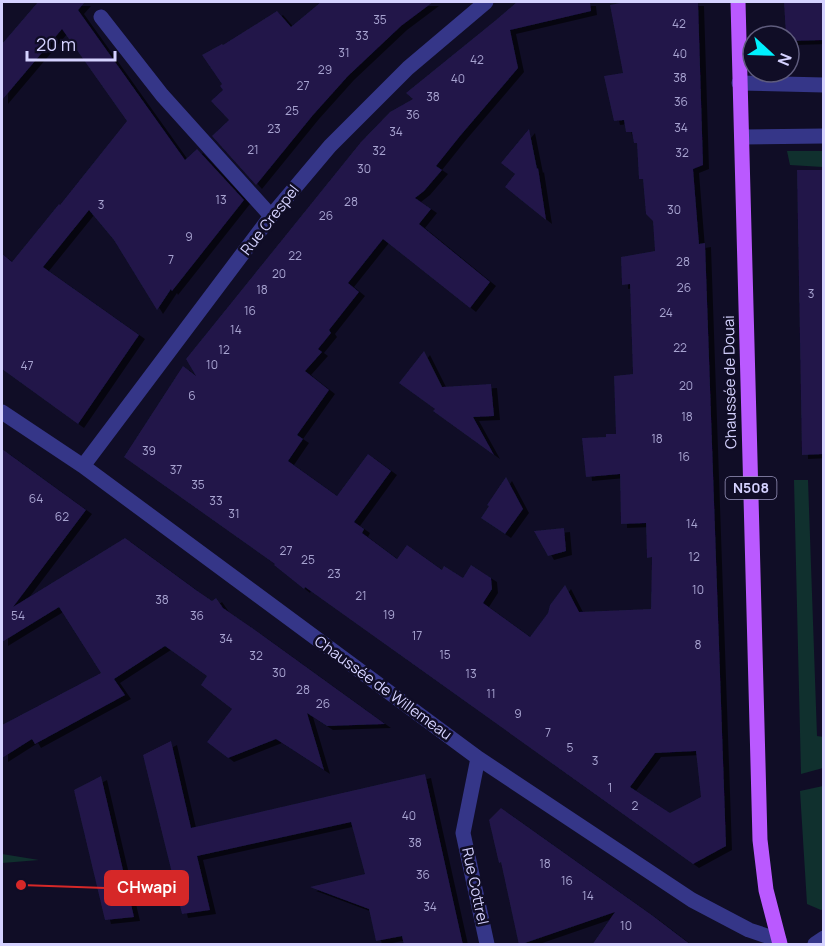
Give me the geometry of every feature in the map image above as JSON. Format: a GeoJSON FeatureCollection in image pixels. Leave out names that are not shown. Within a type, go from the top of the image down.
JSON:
{"type":"FeatureCollection","features":[{"type":"Feature","properties":{"kind":"main road","name":"Chaussée de Douai"},"geometry":{"type":"LineString","coordinates":[[738,2],[760,840],[766,890],[780,942]]}},
{"type":"Feature","properties":{"kind":"street","name":"Rue Crespel"},"geometry":{"type":"LineString","coordinates":[[83,466],[271,216],[330,146],[408,68],[486,2]]}},
{"type":"Feature","properties":{"kind":"street"},"geometry":{"type":"LineString","coordinates":[[101,17],[162,94],[271,216]]}},
{"type":"Feature","properties":{"kind":"street"},"geometry":{"type":"LineString","coordinates":[[739,83],[824,85]]}},
{"type":"Feature","properties":{"kind":"street"},"geometry":{"type":"LineString","coordinates":[[742,137],[824,136]]}},
{"type":"Feature","properties":{"kind":"street","name":"Chaussée de Willemeau"},"geometry":{"type":"LineString","coordinates":[[2,412],[83,466],[478,758],[692,900],[749,930],[780,942]]}},
{"type":"Feature","properties":{"kind":"street","name":"Rue Cottrel"},"geometry":{"type":"LineString","coordinates":[[478,758],[463,833],[488,945]]}},
{"type":"Feature","properties":{"kind":"street"},"geometry":{"type":"LineString","coordinates":[[815,945],[824,938]]}},
{"type":"Feature","properties":{"kind":"green space"},"geometry":{"type":"Polygon","coordinates":[[[787,151],[823,151],[823,167],[790,165],[787,151]]]}},
{"type":"Feature","properties":{"kind":"green space"},"geometry":{"type":"Polygon","coordinates":[[[794,480],[808,480],[817,736],[824,737],[823,768],[801,774],[794,480]]]}},
{"type":"Feature","properties":{"kind":"green space"},"geometry":{"type":"Polygon","coordinates":[[[823,786],[824,909],[821,910],[807,904],[800,791],[823,786]]]}},
{"type":"Feature","properties":{"kind":"green space"},"geometry":{"type":"Polygon","coordinates":[[[2,854],[39,860],[2,863],[2,854]]]}},
{"type":"Feature","properties":{"kind":"building"},"geometry":{"type":"Polygon","coordinates":[[[38,2],[85,2],[78,10],[185,160],[197,149],[244,200],[172,291],[171,289],[157,310],[114,240],[89,210],[43,267],[139,335],[78,424],[2,369],[2,254],[12,262],[127,121],[62,29],[2,100],[2,44],[38,2]]]}},
{"type":"Feature","properties":{"kind":"building"},"geometry":{"type":"Polygon","coordinates":[[[321,2],[433,2],[401,26],[348,76],[256,185],[212,136],[229,120],[211,101],[223,90],[220,86],[222,84],[202,55],[223,45],[277,11],[291,27],[321,2]]]}},
{"type":"Feature","properties":{"kind":"building"},"geometry":{"type":"Polygon","coordinates":[[[517,2],[590,2],[591,11],[510,30],[518,68],[436,166],[442,170],[415,198],[431,209],[419,224],[490,282],[470,308],[383,239],[348,283],[359,292],[329,330],[331,333],[318,349],[322,352],[305,371],[329,390],[297,435],[303,439],[288,461],[337,496],[368,454],[391,471],[354,522],[364,529],[362,533],[397,559],[407,545],[442,570],[444,566],[463,578],[471,565],[491,578],[492,589],[483,603],[530,637],[565,585],[579,612],[651,609],[652,557],[647,558],[646,523],[621,524],[620,474],[586,477],[582,438],[606,437],[606,434],[616,434],[614,376],[633,374],[630,284],[622,285],[621,257],[655,251],[653,221],[646,214],[643,179],[639,179],[637,143],[634,143],[632,132],[626,132],[624,120],[614,121],[604,76],[623,73],[610,5],[625,2],[698,2],[703,165],[693,169],[699,244],[705,243],[726,846],[693,864],[305,587],[304,589],[275,564],[124,457],[183,366],[196,376],[186,359],[361,142],[390,112],[413,99],[406,93],[517,2]],[[696,751],[655,753],[630,787],[670,813],[701,797],[696,751]]]}},
{"type":"Feature","properties":{"kind":"building"},"geometry":{"type":"Polygon","coordinates":[[[784,2],[824,2],[824,40],[801,41],[801,24],[785,24],[784,2]]]}},
{"type":"Feature","properties":{"kind":"building"},"geometry":{"type":"Polygon","coordinates":[[[529,129],[546,220],[505,187],[515,174],[501,163],[529,129]]]}},
{"type":"Feature","properties":{"kind":"building"},"geometry":{"type":"Polygon","coordinates":[[[797,170],[824,170],[824,454],[802,455],[797,170]]]}},
{"type":"Feature","properties":{"kind":"building"},"geometry":{"type":"Polygon","coordinates":[[[424,351],[442,387],[491,384],[494,416],[473,417],[494,455],[399,383],[424,351]]]}},
{"type":"Feature","properties":{"kind":"building"},"geometry":{"type":"Polygon","coordinates":[[[2,449],[86,510],[13,607],[125,538],[212,601],[216,598],[223,608],[385,724],[327,726],[307,713],[324,770],[276,739],[228,758],[207,742],[232,709],[201,685],[207,676],[165,646],[114,679],[125,695],[35,744],[32,739],[2,758],[2,725],[101,673],[59,607],[2,642],[2,449]]]}},
{"type":"Feature","properties":{"kind":"building"},"geometry":{"type":"Polygon","coordinates":[[[506,477],[523,509],[505,534],[481,518],[506,477]]]}},
{"type":"Feature","properties":{"kind":"building"},"geometry":{"type":"Polygon","coordinates":[[[564,528],[566,551],[548,556],[534,531],[564,528]]]}},
{"type":"Feature","properties":{"kind":"building"},"geometry":{"type":"Polygon","coordinates":[[[171,741],[191,828],[425,774],[463,945],[404,945],[402,936],[376,941],[369,909],[310,887],[365,874],[351,822],[197,856],[210,910],[182,914],[143,755],[171,741]]]}},
{"type":"Feature","properties":{"kind":"building"},"geometry":{"type":"Polygon","coordinates":[[[101,776],[134,917],[105,920],[74,790],[101,776]]]}},
{"type":"Feature","properties":{"kind":"building"},"geometry":{"type":"Polygon","coordinates":[[[501,808],[691,945],[592,945],[615,912],[519,945],[501,862],[499,863],[489,820],[501,808]]]}},
{"type":"Feature","properties":{"kind":"place","name":"CHwapi"},"geometry":{"type":"Point","coordinates":[21,885]}}]}
